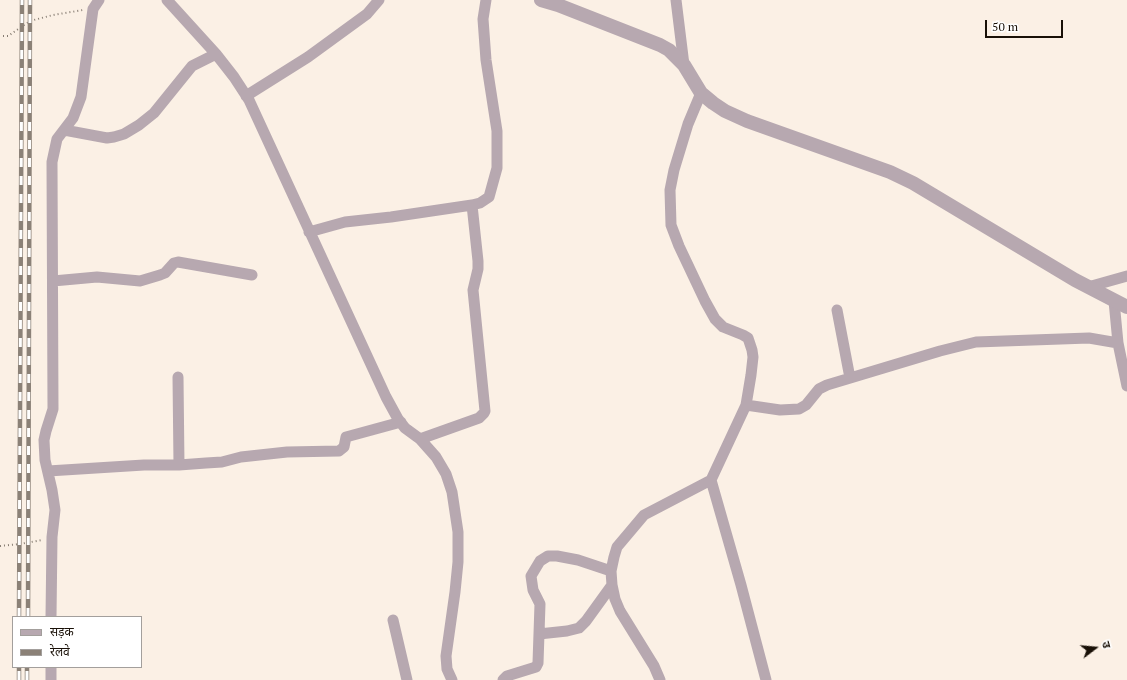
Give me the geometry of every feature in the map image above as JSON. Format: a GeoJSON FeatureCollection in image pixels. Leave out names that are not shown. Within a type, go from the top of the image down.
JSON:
{"type":"FeatureCollection","features":[{"type":"Feature","properties":{"kind":"street"},"geometry":{"type":"LineString","coordinates":[[167,0],[216,54],[234,77],[246,96],[386,397],[405,428],[420,439],[436,456],[446,474],[452,492],[458,532],[458,562],[446,656],[447,669],[452,680]]}},
{"type":"Feature","properties":{"kind":"street"},"geometry":{"type":"LineString","coordinates":[[246,96],[314,53],[367,14],[379,0]]}},
{"type":"Feature","properties":{"kind":"street"},"geometry":{"type":"LineString","coordinates":[[309,232],[345,222],[480,204],[489,197],[497,168],[497,131],[486,60],[483,19],[486,0]]}},
{"type":"Feature","properties":{"kind":"street"},"geometry":{"type":"LineString","coordinates":[[540,0],[660,45],[668,50],[684,65],[701,93],[725,111],[747,122],[883,169],[913,183],[1088,287],[1127,307]]}},
{"type":"Feature","properties":{"kind":"street"},"geometry":{"type":"LineString","coordinates":[[676,0],[684,65]]}},
{"type":"Feature","properties":{"kind":"street"},"geometry":{"type":"LineString","coordinates":[[51,616],[54,504],[45,460],[44,440],[53,409],[52,162],[57,138],[73,118],[81,97],[96,5]]}},
{"type":"Feature","properties":{"kind":"street"},"geometry":{"type":"LineString","coordinates":[[64,130],[107,138],[114,138],[124,134],[139,125],[154,113],[192,66],[216,54]]}},
{"type":"Feature","properties":{"kind":"street"},"geometry":{"type":"LineString","coordinates":[[660,680],[654,666],[620,611],[615,599],[611,571],[617,547],[644,515],[711,480],[746,405],[753,357],[748,338],[743,334],[723,327],[715,319],[679,246],[671,225],[670,190],[674,170],[688,124],[701,93]]}},
{"type":"Feature","properties":{"kind":"street"},"geometry":{"type":"LineString","coordinates":[[420,439],[479,418],[485,411],[473,290],[478,270],[478,261],[472,205]]}},
{"type":"Feature","properties":{"kind":"street"},"geometry":{"type":"LineString","coordinates":[[53,282],[97,277],[140,280],[165,273],[174,263],[178,262],[252,275]]}},
{"type":"Feature","properties":{"kind":"street"},"geometry":{"type":"LineString","coordinates":[[1088,287],[1127,276]]}},
{"type":"Feature","properties":{"kind":"street"},"geometry":{"type":"LineString","coordinates":[[1114,301],[1118,343],[1127,386]]}},
{"type":"Feature","properties":{"kind":"street"},"geometry":{"type":"LineString","coordinates":[[838,310],[850,378]]}},
{"type":"Feature","properties":{"kind":"street"},"geometry":{"type":"LineString","coordinates":[[746,405],[780,410],[799,409],[806,405],[823,387],[940,350],[976,342],[1088,338],[1118,343]]}},
{"type":"Feature","properties":{"kind":"street"},"geometry":{"type":"LineString","coordinates":[[178,378],[180,465]]}},
{"type":"Feature","properties":{"kind":"street"},"geometry":{"type":"LineString","coordinates":[[48,471],[144,464],[180,465],[222,462],[241,457],[287,452],[339,451],[344,447],[346,437],[401,422]]}},
{"type":"Feature","properties":{"kind":"street"},"geometry":{"type":"LineString","coordinates":[[711,480],[766,680]]}},
{"type":"Feature","properties":{"kind":"street"},"geometry":{"type":"LineString","coordinates":[[503,680],[507,676],[536,667],[538,663],[540,604],[533,590],[531,576],[540,561],[548,556],[557,556],[578,560],[611,571]]}},
{"type":"Feature","properties":{"kind":"street"},"geometry":{"type":"LineString","coordinates":[[539,634],[567,632],[579,628],[586,621],[612,585]]}},
{"type":"Feature","properties":{"kind":"street"},"geometry":{"type":"LineString","coordinates":[[393,620],[407,680]]}},
{"type":"Feature","properties":{"kind":"street"},"geometry":{"type":"LineString","coordinates":[[51,668],[51,680]]}},
{"type":"Feature","properties":{"kind":"path"},"geometry":{"type":"LineString","coordinates":[[3,36],[8,36],[22,25],[35,19],[96,5]]}},
{"type":"Feature","properties":{"kind":"path"},"geometry":{"type":"LineString","coordinates":[[0,546],[20,544],[52,537]]}},
{"type":"Feature","properties":{"kind":"railway"},"geometry":{"type":"LineString","coordinates":[[19,616],[22,0]]}},
{"type":"Feature","properties":{"kind":"railway"},"geometry":{"type":"LineString","coordinates":[[28,616],[30,0]]}},
{"type":"Feature","properties":{"kind":"railway"},"geometry":{"type":"LineString","coordinates":[[19,668],[19,680]]}},
{"type":"Feature","properties":{"kind":"railway"},"geometry":{"type":"LineString","coordinates":[[27,668],[27,680]]}}]}
